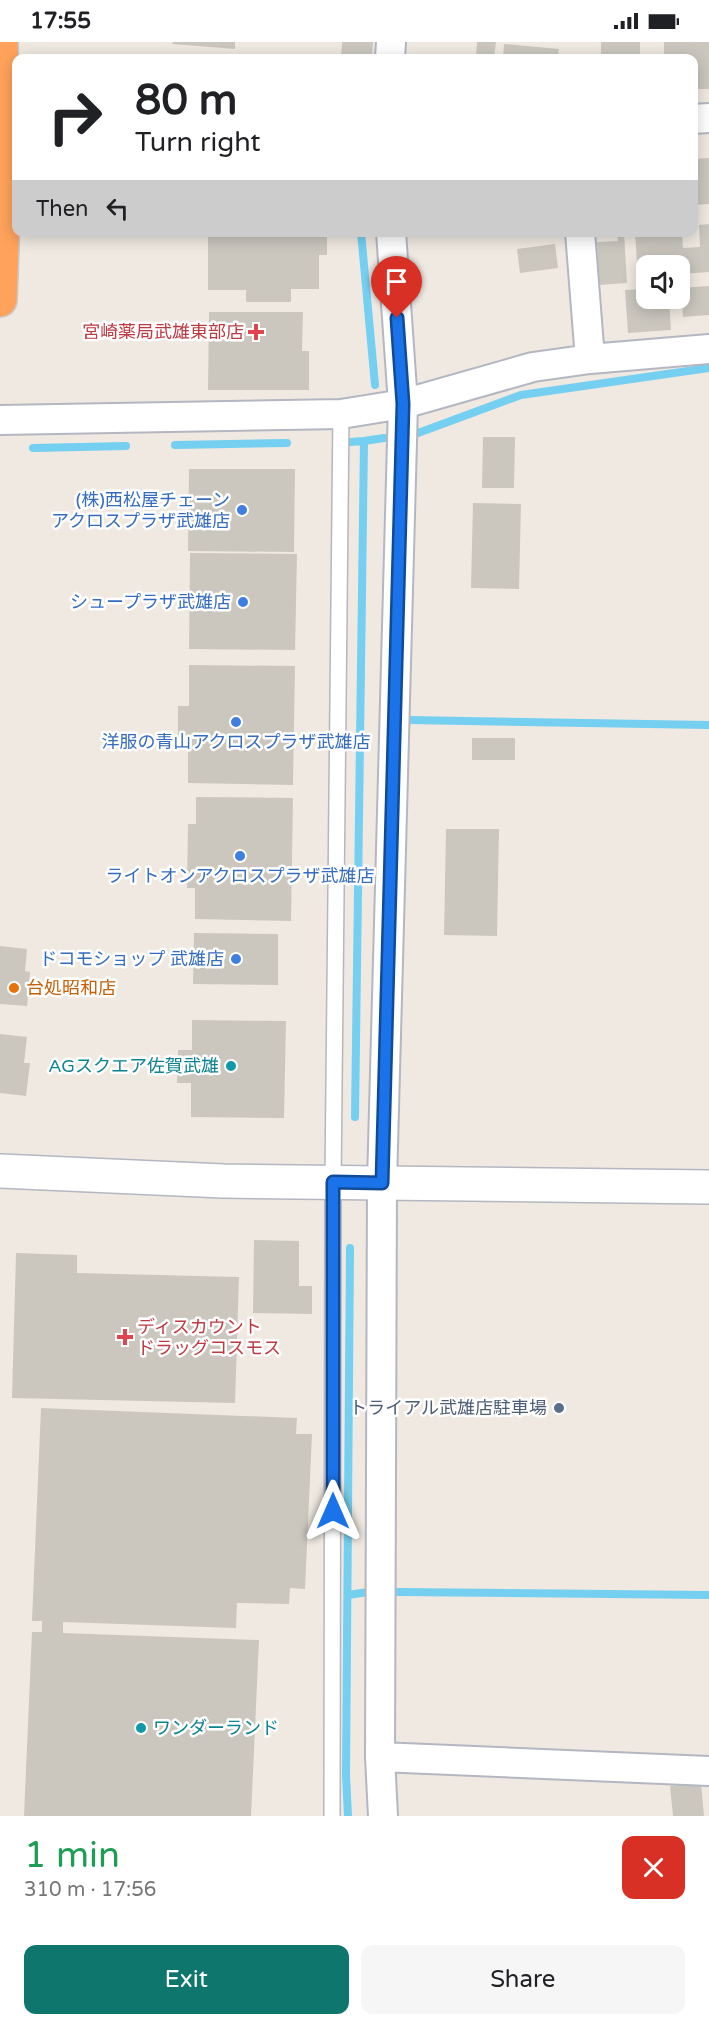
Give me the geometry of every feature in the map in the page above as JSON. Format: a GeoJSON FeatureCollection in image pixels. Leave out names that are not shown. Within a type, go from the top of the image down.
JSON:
{"type":"FeatureCollection","features":[{"type":"Feature","properties":{"kind":"highway"},"geometry":{"type":"LineString","coordinates":[[0,300],[4,190],[1,42]]}},
{"type":"Feature","properties":{"kind":"highway"},"geometry":{"type":"LineString","coordinates":[[4,190],[12,122]]}},
{"type":"Feature","properties":{"kind":"street"},"geometry":{"type":"LineString","coordinates":[[383,1816],[380,1757],[382,1183],[403,404],[391,237]]}},
{"type":"Feature","properties":{"kind":"street"},"geometry":{"type":"LineString","coordinates":[[580,237],[590,359]]}},
{"type":"Feature","properties":{"kind":"street"},"geometry":{"type":"LineString","coordinates":[[0,420],[341,414],[403,404],[533,367],[590,359],[709,349]]}},
{"type":"Feature","properties":{"kind":"street"},"geometry":{"type":"LineString","coordinates":[[0,1171],[223,1181],[709,1187]]}},
{"type":"Feature","properties":{"kind":"street"},"geometry":{"type":"LineString","coordinates":[[380,1757],[709,1771]]}},
{"type":"Feature","properties":{"kind":"lane"},"geometry":{"type":"LineString","coordinates":[[332,1816],[333,1182],[341,414]]}},
{"type":"Feature","properties":{"kind":"building"},"geometry":{"type":"Polygon","coordinates":[[[173,42],[235,42],[235,49],[172,44],[173,42]]]}},
{"type":"Feature","properties":{"kind":"building"},"geometry":{"type":"Polygon","coordinates":[[[342,42],[373,42],[372,54],[341,54],[342,42]]]}},
{"type":"Feature","properties":{"kind":"building"},"geometry":{"type":"Polygon","coordinates":[[[477,42],[496,42],[494,54],[476,54],[477,42]]]}},
{"type":"Feature","properties":{"kind":"building"},"geometry":{"type":"Polygon","coordinates":[[[601,42],[640,42],[640,54],[601,54],[601,42]]]}},
{"type":"Feature","properties":{"kind":"building"},"geometry":{"type":"Polygon","coordinates":[[[664,42],[709,42],[709,89],[698,89],[698,54],[664,54],[664,42]]]}},
{"type":"Feature","properties":{"kind":"building"},"geometry":{"type":"Polygon","coordinates":[[[504,44],[559,49],[558,54],[503,54],[504,44]]]}},
{"type":"Feature","properties":{"kind":"building"},"geometry":{"type":"Polygon","coordinates":[[[709,158],[709,204],[698,205],[698,159],[709,158]]]}},
{"type":"Feature","properties":{"kind":"building"},"geometry":{"type":"Polygon","coordinates":[[[709,224],[709,272],[690,273],[690,255],[637,255],[635,237],[682,237],[683,248],[700,247],[699,225],[709,224]]]}},
{"type":"Feature","properties":{"kind":"building"},"geometry":{"type":"Polygon","coordinates":[[[208,237],[327,237],[327,255],[319,255],[319,289],[291,289],[291,302],[246,302],[246,290],[208,290],[208,237]]]}},
{"type":"Feature","properties":{"kind":"building"},"geometry":{"type":"Polygon","coordinates":[[[618,237],[624,237],[627,283],[599,285],[597,242],[618,241],[618,237]]]}},
{"type":"Feature","properties":{"kind":"building"},"geometry":{"type":"Polygon","coordinates":[[[555,244],[558,268],[520,273],[517,249],[555,244]]]}},
{"type":"Feature","properties":{"kind":"building"},"geometry":{"type":"Polygon","coordinates":[[[709,286],[709,315],[683,317],[682,309],[690,309],[690,287],[709,286]]]}},
{"type":"Feature","properties":{"kind":"building"},"geometry":{"type":"Polygon","coordinates":[[[636,289],[636,309],[670,309],[671,330],[628,333],[625,290],[636,289]]]}},
{"type":"Feature","properties":{"kind":"building","name":"宮崎薬局武雄東部店"},"geometry":{"type":"Polygon","coordinates":[[[209,312],[303,312],[302,351],[309,351],[309,390],[208,390],[209,312]]]}},
{"type":"Feature","properties":{"kind":"building"},"geometry":{"type":"Polygon","coordinates":[[[483,437],[515,437],[514,488],[482,488],[483,437]]]}},
{"type":"Feature","properties":{"kind":"building","name":"(株)西松屋チェーン アクロスプラザ武雄店"},"geometry":{"type":"Polygon","coordinates":[[[189,469],[295,469],[294,552],[188,551],[189,469]]]}},
{"type":"Feature","properties":{"kind":"building"},"geometry":{"type":"Polygon","coordinates":[[[473,503],[521,504],[519,589],[471,588],[473,503]]]}},
{"type":"Feature","properties":{"kind":"building","name":"シュープラザ武雄店"},"geometry":{"type":"Polygon","coordinates":[[[190,553],[297,554],[295,650],[189,649],[190,553]]]}},
{"type":"Feature","properties":{"kind":"building","name":"洋服の青山アクロスプラザ武雄店"},"geometry":{"type":"Polygon","coordinates":[[[189,665],[295,666],[293,785],[188,783],[188,739],[178,739],[178,706],[189,706],[189,665]]]}},
{"type":"Feature","properties":{"kind":"building"},"geometry":{"type":"Polygon","coordinates":[[[472,738],[515,738],[515,760],[472,760],[472,738]]]}},
{"type":"Feature","properties":{"kind":"building","name":"ライトオンアクロスプラザ武雄店"},"geometry":{"type":"Polygon","coordinates":[[[196,797],[293,798],[291,921],[195,919],[195,888],[187,888],[188,824],[196,824],[196,797]]]}},
{"type":"Feature","properties":{"kind":"building"},"geometry":{"type":"Polygon","coordinates":[[[446,829],[499,829],[497,936],[444,935],[446,829]]]}},
{"type":"Feature","properties":{"kind":"building","name":"ドコモショップ 武雄店"},"geometry":{"type":"Polygon","coordinates":[[[194,933],[278,934],[278,985],[193,984],[194,933]]]}},
{"type":"Feature","properties":{"kind":"building","name":"台処昭和店"},"geometry":{"type":"Polygon","coordinates":[[[0,946],[27,949],[25,971],[30,972],[27,1006],[0,1004],[0,946]]]}},
{"type":"Feature","properties":{"kind":"building","name":"AGスクエア佐賀武雄"},"geometry":{"type":"Polygon","coordinates":[[[192,1020],[286,1021],[284,1118],[191,1117],[191,1083],[177,1083],[178,1050],[192,1050],[192,1020]]]}},
{"type":"Feature","properties":{"kind":"building"},"geometry":{"type":"Polygon","coordinates":[[[0,1034],[27,1037],[24,1063],[30,1063],[26,1096],[0,1093],[0,1034]]]}},
{"type":"Feature","properties":{"kind":"building"},"geometry":{"type":"Polygon","coordinates":[[[254,1240],[299,1241],[299,1286],[312,1286],[312,1314],[253,1313],[254,1240]]]}},
{"type":"Feature","properties":{"kind":"building","name":"ディスカウント ドラッグコスモス"},"geometry":{"type":"Polygon","coordinates":[[[16,1253],[77,1255],[77,1273],[239,1277],[235,1403],[12,1398],[16,1253]]]}},
{"type":"Feature","properties":{"kind":"building"},"geometry":{"type":"Polygon","coordinates":[[[41,1408],[297,1418],[296,1434],[312,1434],[305,1589],[290,1588],[289,1604],[237,1603],[236,1628],[63,1622],[63,1633],[259,1640],[251,1816],[24,1816],[32,1632],[42,1632],[42,1621],[32,1621],[41,1408]]]}},
{"type":"Feature","properties":{"kind":"building"},"geometry":{"type":"Polygon","coordinates":[[[701,1783],[704,1816],[673,1816],[670,1786],[701,1783]]]}},
{"type":"Feature","properties":{"kind":"waterway"},"geometry":{"type":"LineString","coordinates":[[361,237],[375,385]]}},
{"type":"Feature","properties":{"kind":"waterway"},"geometry":{"type":"LineString","coordinates":[[410,436],[521,395],[709,368]]}},
{"type":"Feature","properties":{"kind":"waterway"},"geometry":{"type":"LineString","coordinates":[[355,1117],[364,441],[384,438]]}},
{"type":"Feature","properties":{"kind":"waterway"},"geometry":{"type":"LineString","coordinates":[[350,442],[364,441]]}},
{"type":"Feature","properties":{"kind":"waterway"},"geometry":{"type":"LineString","coordinates":[[175,445],[287,443]]}},
{"type":"Feature","properties":{"kind":"waterway"},"geometry":{"type":"LineString","coordinates":[[33,448],[126,446]]}},
{"type":"Feature","properties":{"kind":"waterway"},"geometry":{"type":"LineString","coordinates":[[408,720],[709,725]]}},
{"type":"Feature","properties":{"kind":"waterway"},"geometry":{"type":"LineString","coordinates":[[348,1816],[346,1776],[350,1248]]}},
{"type":"Feature","properties":{"kind":"waterway"},"geometry":{"type":"LineString","coordinates":[[348,1595],[368,1592]]}},
{"type":"Feature","properties":{"kind":"waterway"},"geometry":{"type":"LineString","coordinates":[[398,1592],[709,1595]]}},
{"type":"Feature","properties":{"kind":"place","name":"宮崎薬局武雄東部店"},"geometry":{"type":"Point","coordinates":[256,332]}},
{"type":"Feature","properties":{"kind":"place","name":"(株)西松屋チェーン アクロスプラザ武雄店"},"geometry":{"type":"Point","coordinates":[242,510]}},
{"type":"Feature","properties":{"kind":"place","name":"シュープラザ武雄店"},"geometry":{"type":"Point","coordinates":[243,602]}},
{"type":"Feature","properties":{"kind":"place","name":"洋服の青山アクロスプラザ武雄店"},"geometry":{"type":"Point","coordinates":[236,722]}},
{"type":"Feature","properties":{"kind":"place","name":"ライトオンアクロスプラザ武雄店"},"geometry":{"type":"Point","coordinates":[240,856]}},
{"type":"Feature","properties":{"kind":"place","name":"ドコモショップ 武雄店"},"geometry":{"type":"Point","coordinates":[236,959]}},
{"type":"Feature","properties":{"kind":"place","name":"台処昭和店"},"geometry":{"type":"Point","coordinates":[14,988]}},
{"type":"Feature","properties":{"kind":"place","name":"AGスクエア佐賀武雄"},"geometry":{"type":"Point","coordinates":[231,1066]}},
{"type":"Feature","properties":{"kind":"place","name":"ディスカウント ドラッグコスモス"},"geometry":{"type":"Point","coordinates":[125,1337]}},
{"type":"Feature","properties":{"kind":"place","name":"トライアル武雄店駐車場"},"geometry":{"type":"Point","coordinates":[559,1408]}},
{"type":"Feature","properties":{"kind":"place","name":"ワンダーランド"},"geometry":{"type":"Point","coordinates":[141,1728]}},
{"type":"Feature","properties":{"kind":"route"},"geometry":{"type":"LineString","coordinates":[[333,1511],[333,1182],[382,1183],[403,404],[397,318]]}}]}
